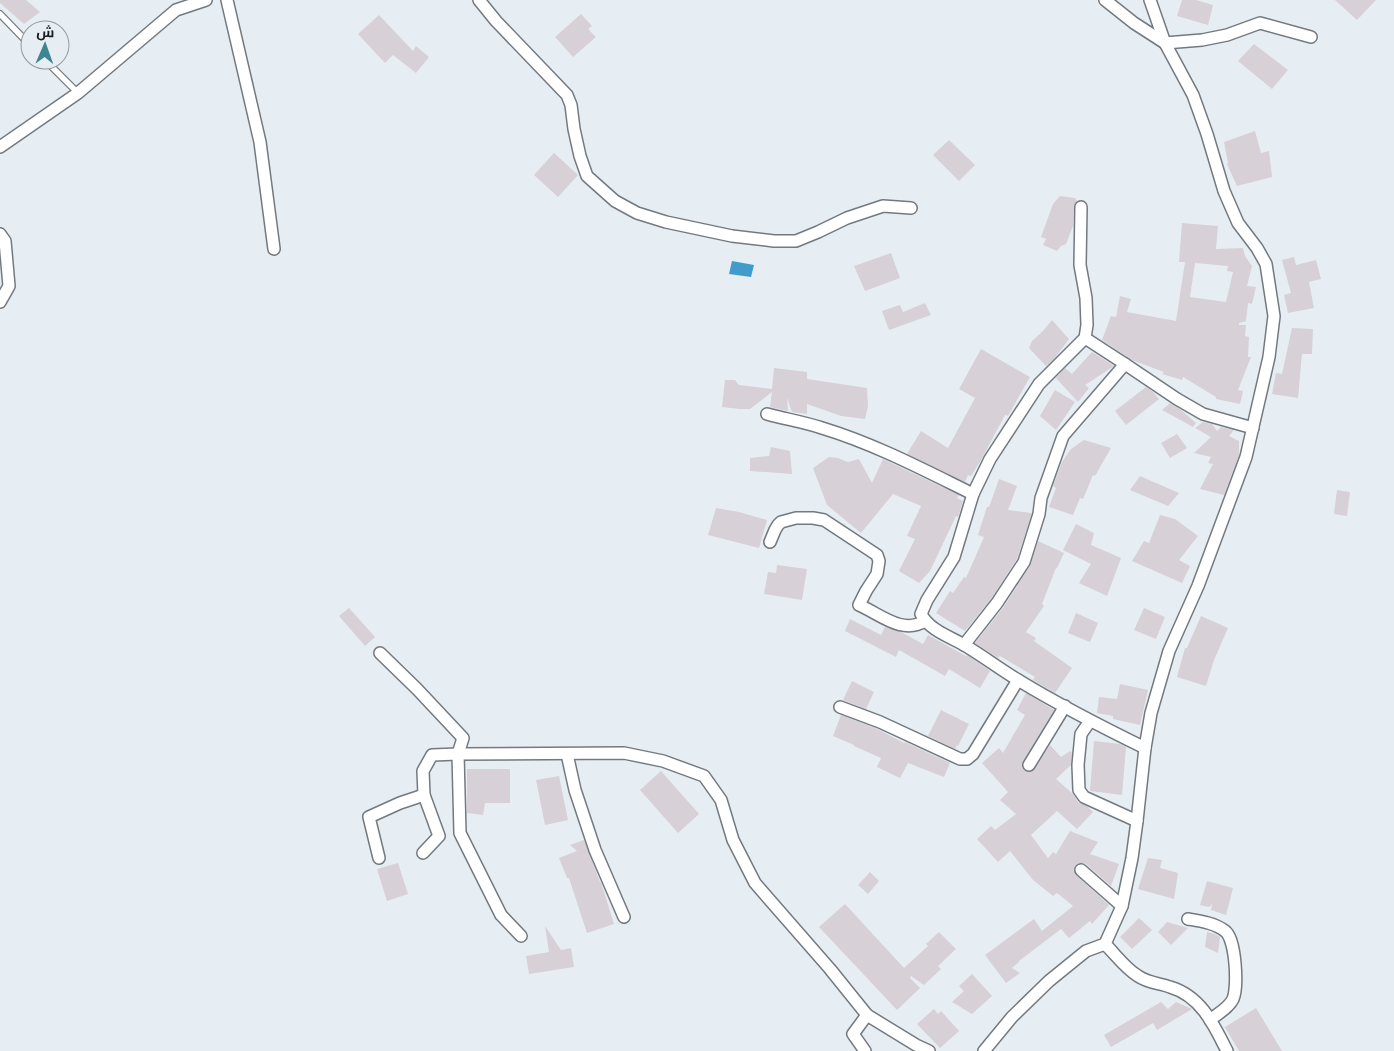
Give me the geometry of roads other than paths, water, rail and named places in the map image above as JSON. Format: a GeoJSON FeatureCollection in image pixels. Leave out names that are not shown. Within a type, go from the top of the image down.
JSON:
{"type":"FeatureCollection","features":[{"type":"Feature","properties":{"kind":"street"},"geometry":{"type":"LineString","coordinates":[[0,147],[78,93],[176,10],[206,0]]}},
{"type":"Feature","properties":{"kind":"street"},"geometry":{"type":"LineString","coordinates":[[227,0],[260,142],[274,249]]}},
{"type":"Feature","properties":{"kind":"street"},"geometry":{"type":"LineString","coordinates":[[478,0],[567,95],[571,105],[580,156],[587,176],[615,201],[637,213],[666,222],[732,236],[774,241],[796,241],[847,218],[883,206],[911,208]]}},
{"type":"Feature","properties":{"kind":"street"},"geometry":{"type":"LineString","coordinates":[[1105,0],[1165,43],[1218,37],[1260,22],[1311,37]]}},
{"type":"Feature","properties":{"kind":"street"},"geometry":{"type":"LineString","coordinates":[[984,1051],[1012,1017],[1049,981],[1086,951],[1105,944],[1122,906],[1132,858],[1145,748],[1151,714],[1169,651],[1198,586],[1246,457],[1269,357],[1274,316],[1266,264],[1257,248],[1238,223],[1224,191],[1193,95],[1165,43],[1150,0]]}},
{"type":"Feature","properties":{"kind":"street"},"geometry":{"type":"LineString","coordinates":[[1081,207],[1080,265],[1086,298],[1087,325],[1085,338],[1038,384],[990,459],[973,494],[954,557],[941,576],[921,614],[925,621],[942,633],[1018,680],[1145,748]]}},
{"type":"Feature","properties":{"kind":"street"},"geometry":{"type":"LineString","coordinates":[[0,234],[5,241],[9,286],[0,302]]}},
{"type":"Feature","properties":{"kind":"street"},"geometry":{"type":"LineString","coordinates":[[1085,338],[1177,399],[1204,414],[1253,428]]}},
{"type":"Feature","properties":{"kind":"street"},"geometry":{"type":"LineString","coordinates":[[964,645],[997,603],[1024,562],[1039,514],[1041,498],[1063,436],[1125,364]]}},
{"type":"Feature","properties":{"kind":"street"},"geometry":{"type":"LineString","coordinates":[[767,414],[822,427],[857,440],[973,494]]}},
{"type":"Feature","properties":{"kind":"street"},"geometry":{"type":"LineString","coordinates":[[770,542],[781,522],[796,518],[824,520],[871,551],[878,558],[878,574],[859,605],[898,624],[911,626],[925,621]]}},
{"type":"Feature","properties":{"kind":"street"},"geometry":{"type":"LineString","coordinates":[[380,653],[463,738],[458,754],[460,833],[501,915],[520,936]]}},
{"type":"Feature","properties":{"kind":"street"},"geometry":{"type":"LineString","coordinates":[[840,707],[880,722],[960,759],[967,759],[973,754],[1018,680]]}},
{"type":"Feature","properties":{"kind":"street"},"geometry":{"type":"LineString","coordinates":[[1029,765],[1065,706]]}},
{"type":"Feature","properties":{"kind":"street"},"geometry":{"type":"LineString","coordinates":[[1090,720],[1081,734],[1078,765],[1079,790],[1084,797],[1137,822]]}},
{"type":"Feature","properties":{"kind":"street"},"geometry":{"type":"LineString","coordinates":[[423,853],[440,836],[424,795],[423,771],[432,755],[624,753],[663,760],[704,776],[721,800],[733,840],[754,883],[830,969],[867,1015],[929,1051]]}},
{"type":"Feature","properties":{"kind":"street"},"geometry":{"type":"LineString","coordinates":[[568,754],[575,790],[595,850],[624,917]]}},
{"type":"Feature","properties":{"kind":"street"},"geometry":{"type":"LineString","coordinates":[[379,858],[370,817],[400,803],[424,795]]}},
{"type":"Feature","properties":{"kind":"street"},"geometry":{"type":"LineString","coordinates":[[1081,870],[1122,906]]}},
{"type":"Feature","properties":{"kind":"street"},"geometry":{"type":"LineString","coordinates":[[1188,918],[1210,923],[1221,928],[1227,932],[1231,940],[1234,993],[1230,1004],[1210,1020]]}},
{"type":"Feature","properties":{"kind":"street"},"geometry":{"type":"LineString","coordinates":[[1105,944],[1127,969],[1139,977],[1153,983],[1170,986],[1184,992],[1195,1000],[1210,1020],[1227,1051]]}},
{"type":"Feature","properties":{"kind":"street"},"geometry":{"type":"LineString","coordinates":[[865,1051],[853,1034],[867,1015]]}},
{"type":"Feature","properties":{"kind":"lane"},"geometry":{"type":"LineString","coordinates":[[0,14],[20,35]]}},
{"type":"Feature","properties":{"kind":"lane"},"geometry":{"type":"LineString","coordinates":[[55,70],[78,93]]}},
{"type":"Feature","properties":{"kind":"water"},"geometry":{"type":"Polygon","coordinates":[[[732,261],[754,265],[751,277],[729,274],[732,261]]]}}]}
